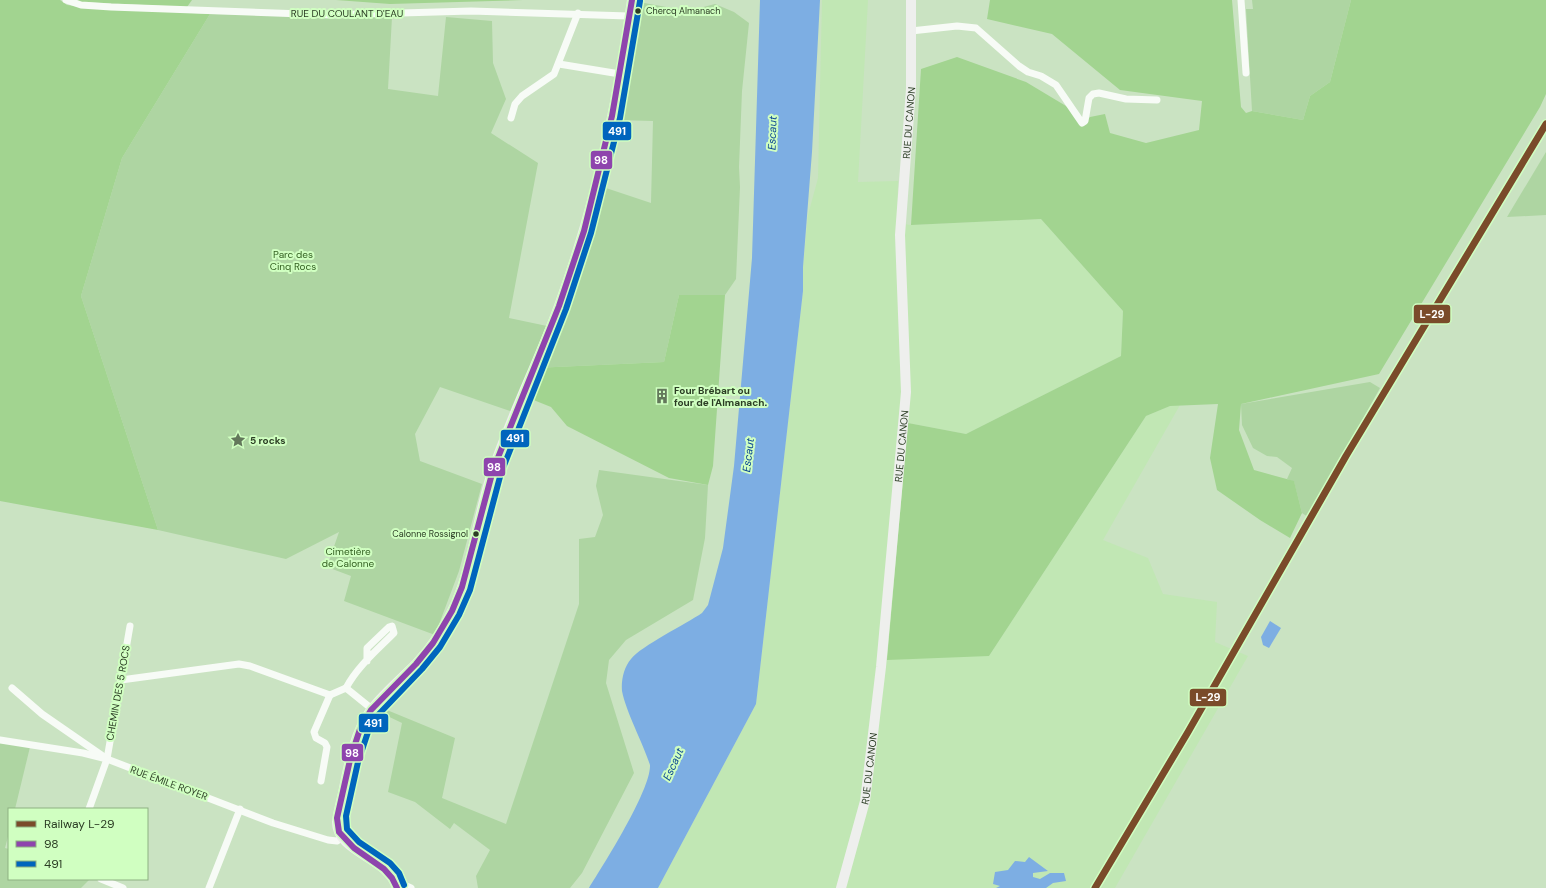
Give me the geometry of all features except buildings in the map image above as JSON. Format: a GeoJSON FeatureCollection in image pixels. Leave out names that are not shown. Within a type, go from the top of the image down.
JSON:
{"type":"FeatureCollection","features":[{"type":"Feature","properties":{"kind":"main road"},"geometry":{"type":"LineString","coordinates":[[397,886],[386,870],[342,838],[339,832],[338,819],[351,753],[358,734],[372,709],[429,649],[438,636],[453,609],[467,572],[494,468],[561,299],[589,213],[607,140],[632,0]]}},
{"type":"Feature","properties":{"kind":"main road","name":"RUE DU CANON"},"geometry":{"type":"LineString","coordinates":[[841,888],[866,801],[881,667],[906,392],[900,235],[911,89],[911,0]]}},
{"type":"Feature","properties":{"kind":"street","name":"RUE DU COULANT D'EAU"},"geometry":{"type":"LineString","coordinates":[[66,0],[80,5],[111,7],[323,14],[471,11],[630,16]]}},
{"type":"Feature","properties":{"kind":"street"},"geometry":{"type":"LineString","coordinates":[[1242,0],[1246,73]]}},
{"type":"Feature","properties":{"kind":"street"},"geometry":{"type":"LineString","coordinates":[[511,118],[515,104],[522,96],[554,74],[559,64],[563,48],[578,14]]}},
{"type":"Feature","properties":{"kind":"street"},"geometry":{"type":"LineString","coordinates":[[911,31],[957,26],[976,28],[1019,66],[1028,72],[1040,76],[1056,85],[1082,123],[1085,121],[1089,98],[1093,94],[1110,94],[1126,99],[1157,100]]}},
{"type":"Feature","properties":{"kind":"street"},"geometry":{"type":"LineString","coordinates":[[559,64],[620,74]]}},
{"type":"Feature","properties":{"kind":"street","name":"CHEMIN DES 5 ROCS"},"geometry":{"type":"LineString","coordinates":[[89,808],[107,760],[130,626]]}},
{"type":"Feature","properties":{"kind":"street"},"geometry":{"type":"LineString","coordinates":[[321,781],[327,747],[325,743],[316,738],[314,732],[330,695],[346,688],[352,676],[367,661],[394,633],[392,626],[389,627],[367,648],[367,661]]}},
{"type":"Feature","properties":{"kind":"street"},"geometry":{"type":"LineString","coordinates":[[121,680],[239,664],[250,666],[330,695]]}},
{"type":"Feature","properties":{"kind":"street","name":"RUE ÉMILE ROYER"},"geometry":{"type":"LineString","coordinates":[[12,688],[42,714],[107,760],[240,809],[273,823],[328,840],[337,841],[342,838]]}},
{"type":"Feature","properties":{"kind":"street"},"geometry":{"type":"LineString","coordinates":[[346,688],[372,709]]}},
{"type":"Feature","properties":{"kind":"street"},"geometry":{"type":"LineString","coordinates":[[0,740],[82,753],[107,760]]}},
{"type":"Feature","properties":{"kind":"street"},"geometry":{"type":"LineString","coordinates":[[209,888],[240,809]]}},
{"type":"Feature","properties":{"kind":"street"},"geometry":{"type":"LineString","coordinates":[[103,880],[123,888]]}},
{"type":"Feature","properties":{"kind":"street"},"geometry":{"type":"LineString","coordinates":[[397,886],[402,884],[412,888]]}},
{"type":"Feature","properties":{"kind":"shaded area"},"geometry":{"type":"Polygon","coordinates":[[[0,0],[60,0],[67,5],[84,7],[210,14],[122,158],[81,296],[158,530],[0,501],[0,0]]]}},
{"type":"Feature","properties":{"kind":"shaded area"},"geometry":{"type":"Polygon","coordinates":[[[69,0],[192,0],[187,7],[80,2],[69,0]]]}},
{"type":"Feature","properties":{"kind":"shaded area"},"geometry":{"type":"Polygon","coordinates":[[[336,0],[523,0],[390,4],[336,0]]]}},
{"type":"Feature","properties":{"kind":"shaded area"},"geometry":{"type":"Polygon","coordinates":[[[822,0],[868,0],[858,182],[898,181],[897,223],[911,225],[1041,219],[1123,311],[1121,356],[966,434],[908,423],[989,656],[1146,416],[1170,406],[1180,405],[1103,540],[1148,558],[1163,594],[1217,602],[1215,642],[1248,656],[1115,888],[658,888],[756,704],[803,291],[803,267],[808,215],[818,178],[822,0]]]}},
{"type":"Feature","properties":{"kind":"shaded area"},"geometry":{"type":"Polygon","coordinates":[[[990,0],[1232,0],[1241,107],[1246,113],[1252,111],[1303,120],[1310,96],[1330,82],[1351,0],[1546,0],[1546,94],[1540,107],[1379,374],[1241,404],[1239,430],[1254,470],[1294,481],[1302,513],[1290,538],[1260,520],[1217,490],[1210,458],[1218,404],[1170,406],[1146,416],[989,656],[887,660],[908,423],[966,434],[1121,356],[1123,311],[1041,219],[911,225],[921,69],[957,57],[1026,82],[1071,109],[1082,123],[1090,117],[1105,114],[1110,133],[1146,143],[1199,130],[1202,101],[1120,90],[1052,34],[987,19],[990,0]]]}},
{"type":"Feature","properties":{"kind":"shaded area"},"geometry":{"type":"Polygon","coordinates":[[[679,295],[725,295],[713,466],[708,485],[669,478],[567,426],[551,407],[526,397],[534,368],[664,362],[679,295]]]}},
{"type":"Feature","properties":{"kind":"green space"},"geometry":{"type":"Polygon","coordinates":[[[1252,0],[1351,0],[1330,82],[1310,96],[1303,120],[1252,111],[1246,9],[1253,9],[1252,0]]]}},
{"type":"Feature","properties":{"kind":"green space"},"geometry":{"type":"Polygon","coordinates":[[[639,2],[688,11],[715,4],[734,12],[749,23],[742,91],[736,279],[725,295],[679,295],[664,362],[534,368],[600,186],[651,203],[653,121],[616,120],[640,11],[639,2]]]}},
{"type":"Feature","properties":{"kind":"green space","name":"Parc des Cinq Rocs"},"geometry":{"type":"Polygon","coordinates":[[[210,14],[392,17],[388,89],[438,96],[446,17],[492,21],[493,63],[506,99],[491,133],[538,163],[509,318],[547,326],[516,413],[440,387],[415,434],[420,461],[482,484],[459,571],[435,635],[344,601],[351,576],[327,567],[339,532],[286,559],[158,530],[81,296],[122,158],[210,14]]]}},
{"type":"Feature","properties":{"kind":"green space"},"geometry":{"type":"Polygon","coordinates":[[[1546,152],[1546,215],[1507,217],[1546,152]]]}},
{"type":"Feature","properties":{"kind":"green space"},"geometry":{"type":"Polygon","coordinates":[[[1370,382],[1380,388],[1308,517],[1302,513],[1294,482],[1287,479],[1292,468],[1277,457],[1267,456],[1253,448],[1242,425],[1241,404],[1370,382]]]}},
{"type":"Feature","properties":{"kind":"green space"},"geometry":{"type":"Polygon","coordinates":[[[599,470],[708,485],[705,538],[693,600],[626,640],[609,660],[606,683],[634,773],[582,873],[570,888],[478,888],[476,876],[490,850],[454,823],[450,829],[415,802],[388,792],[402,723],[379,712],[382,708],[455,738],[442,798],[506,824],[579,604],[579,539],[595,537],[603,515],[596,486],[599,470]]]}},
{"type":"Feature","properties":{"kind":"green space"},"geometry":{"type":"Polygon","coordinates":[[[0,740],[30,747],[15,808],[8,808],[8,837],[5,848],[8,849],[8,880],[89,880],[81,888],[0,888],[0,740]]]}},
{"type":"Feature","properties":{"kind":"water","name":"Escaut"},"geometry":{"type":"Polygon","coordinates":[[[760,0],[820,0],[812,152],[803,267],[803,291],[756,704],[658,888],[589,888],[626,827],[635,809],[643,791],[650,765],[624,699],[622,682],[625,670],[631,659],[644,648],[702,613],[708,605],[723,548],[734,466],[752,258],[760,0]]]}},
{"type":"Feature","properties":{"kind":"water"},"geometry":{"type":"Polygon","coordinates":[[[1270,621],[1281,628],[1269,648],[1263,645],[1261,637],[1270,621]]]}},
{"type":"Feature","properties":{"kind":"water"},"geometry":{"type":"Polygon","coordinates":[[[1029,857],[1048,871],[1033,873],[1033,877],[1040,879],[1050,873],[1064,873],[1066,881],[1053,883],[1046,888],[996,888],[1000,886],[993,884],[995,872],[1008,870],[1015,861],[1025,862],[1029,857]]]}},
{"type":"Feature","properties":{"kind":"rail line","name":"L-29"},"geometry":{"type":"LineString","coordinates":[[1095,888],[1188,732],[1346,456],[1546,124]]}},
{"type":"Feature","properties":{"kind":"transit line","name":"98"},"geometry":{"type":"LineString","coordinates":[[397,888],[392,878],[384,869],[354,848],[339,832],[337,818],[350,760],[360,729],[371,710],[416,664],[433,643],[452,611],[462,587],[493,470],[559,306],[584,231],[612,116],[632,0]]}},
{"type":"Feature","properties":{"kind":"transit line","name":"491"},"geometry":{"type":"LineString","coordinates":[[404,885],[399,873],[390,863],[359,842],[347,829],[346,816],[358,762],[368,732],[378,715],[422,669],[440,647],[459,615],[470,590],[501,473],[566,309],[591,233],[620,118],[640,1]]}},
{"type":"Feature","properties":{"kind":"place","name":"Chercq Almanach"},"geometry":{"type":"Point","coordinates":[638,11]}},
{"type":"Feature","properties":{"kind":"place","name":"Four Brébart ou four de l'Almanach."},"geometry":{"type":"Point","coordinates":[662,396]}},
{"type":"Feature","properties":{"kind":"place","name":"5 rocks"},"geometry":{"type":"Point","coordinates":[238,440]}},
{"type":"Feature","properties":{"kind":"place","name":"Calonne Rossignol"},"geometry":{"type":"Point","coordinates":[476,534]}},
{"type":"Feature","properties":{"kind":"park label","name":"Cimetière de Calonne"},"geometry":{"type":"Point","coordinates":[348,556]}}]}
